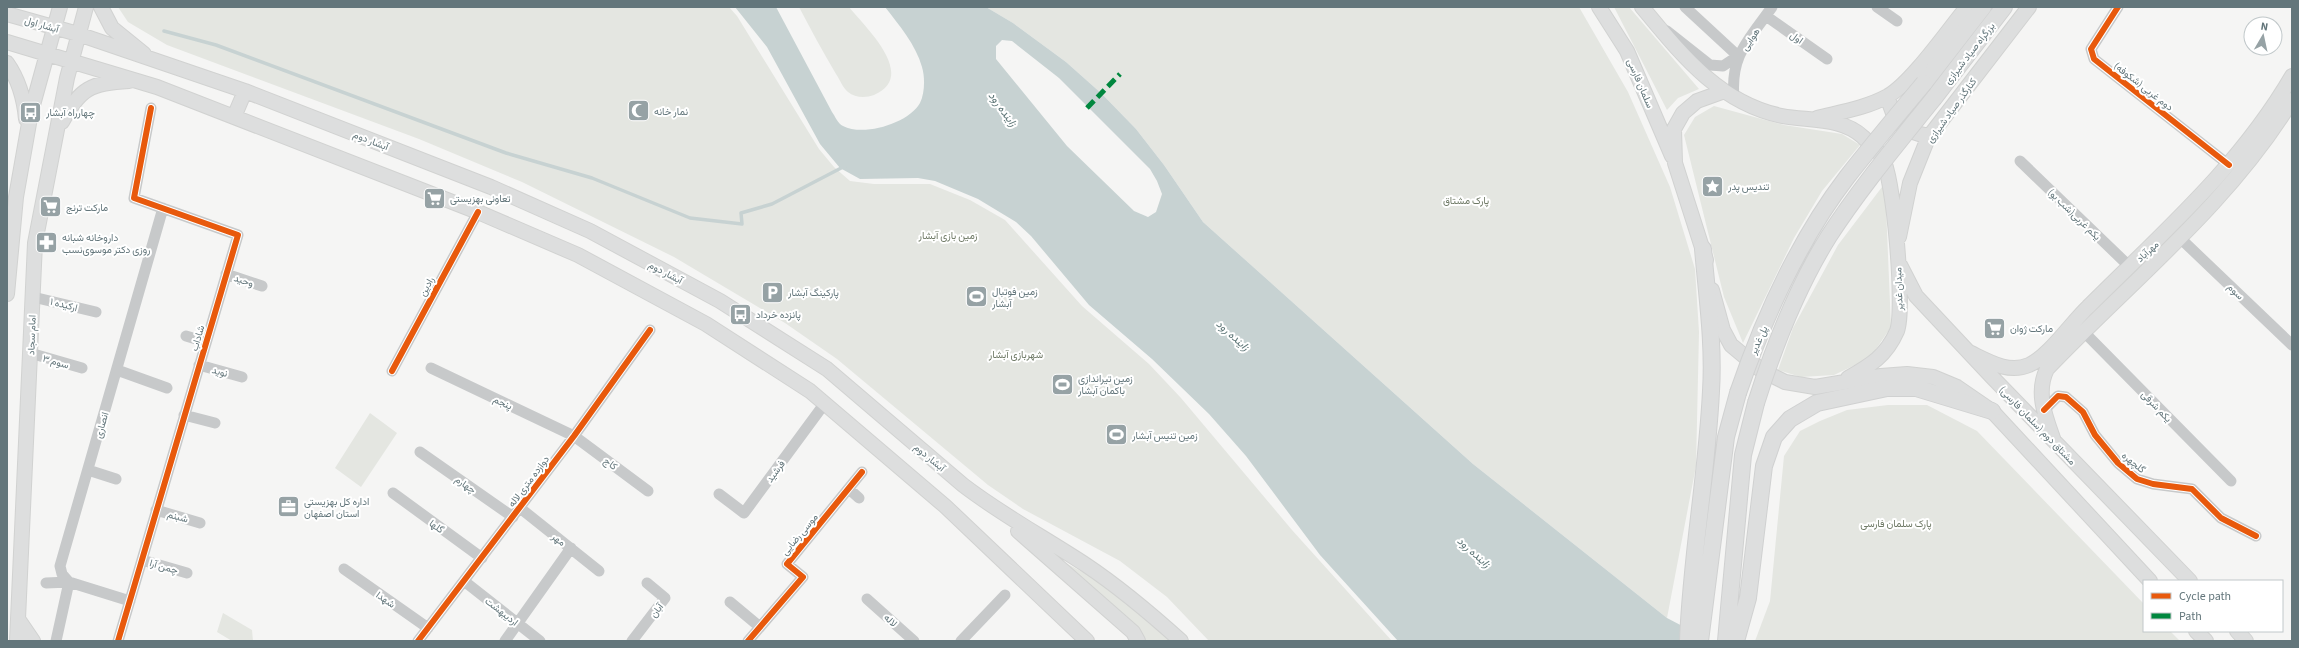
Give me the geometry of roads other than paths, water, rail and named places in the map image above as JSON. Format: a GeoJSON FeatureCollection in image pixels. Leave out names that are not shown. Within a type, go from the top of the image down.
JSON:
{"type":"FeatureCollection","features":[{"type":"Feature","properties":{"kind":"highway","name":"بزرگراه صیاد شیرازی"},"geometry":{"type":"LineString","coordinates":[[1924,83],[1983,7]]}},
{"type":"Feature","properties":{"kind":"highway","name":"بزرگراه صیاد شیرازی"},"geometry":{"type":"LineString","coordinates":[[1934,98],[2004,7]]}},
{"type":"Feature","properties":{"kind":"highway","name":"پل غدیر"},"geometry":{"type":"LineString","coordinates":[[1700,641],[1726,438],[1738,393],[1751,356],[1786,277],[1813,228],[1846,178],[1924,83]]}},
{"type":"Feature","properties":{"kind":"highway","name":"پل غدیر"},"geometry":{"type":"LineString","coordinates":[[1726,641],[1743,455],[1756,403],[1768,366],[1802,285],[1829,237],[1861,189],[1934,98]]}},
{"type":"Feature","properties":{"kind":"highway"},"geometry":{"type":"LineString","coordinates":[[1688,641],[1689,592],[1706,463],[1712,390],[1712,347],[1703,250]]}},
{"type":"Feature","properties":{"kind":"highway"},"geometry":{"type":"LineString","coordinates":[[1736,641],[1748,598],[1764,466],[1774,437],[1790,419],[1816,403],[1888,388],[1916,388],[1992,411]]}},
{"type":"Feature","properties":{"kind":"main road"},"geometry":{"type":"LineString","coordinates":[[7,294],[11,196],[60,7]]}},
{"type":"Feature","properties":{"kind":"main road","name":"امام سجاد"},"geometry":{"type":"LineString","coordinates":[[17,641],[35,243],[54,138],[71,60],[86,7]]}},
{"type":"Feature","properties":{"kind":"main road"},"geometry":{"type":"LineString","coordinates":[[101,7],[112,28],[152,60]]}},
{"type":"Feature","properties":{"kind":"main road","name":"سلمان فارسی"},"geometry":{"type":"LineString","coordinates":[[1599,7],[1627,51],[1675,163]]}},
{"type":"Feature","properties":{"kind":"main road"},"geometry":{"type":"LineString","coordinates":[[1642,7],[1676,49],[1728,95]]}},
{"type":"Feature","properties":{"kind":"main road"},"geometry":{"type":"LineString","coordinates":[[1812,119],[1856,109],[1888,96],[1909,78],[1967,7]]}},
{"type":"Feature","properties":{"kind":"main road","name":"کنارگذر صیاد شیرازی"},"geometry":{"type":"LineString","coordinates":[[1897,256],[1910,183],[1929,136],[2029,7]]}},
{"type":"Feature","properties":{"kind":"main road","name":"آبشار اول"},"geometry":{"type":"LineString","coordinates":[[7,14],[78,34]]}},
{"type":"Feature","properties":{"kind":"main road","name":"آبشار دوم"},"geometry":{"type":"LineString","coordinates":[[78,34],[245,91],[498,190],[590,231],[720,301],[827,369],[985,502],[1087,566],[1150,614],[1181,641]]}},
{"type":"Feature","properties":{"kind":"main road"},"geometry":{"type":"LineString","coordinates":[[7,42],[139,81],[478,212],[578,256],[706,324],[810,391],[945,506],[1087,641]]}},
{"type":"Feature","properties":{"kind":"main road"},"geometry":{"type":"LineString","coordinates":[[7,63],[14,73],[24,101],[27,136]]}},
{"type":"Feature","properties":{"kind":"main road","name":"مهرآباد"},"geometry":{"type":"LineString","coordinates":[[1969,352],[1995,364],[2012,369],[2029,365],[2038,358],[2174,225],[2229,165],[2292,76]]}},
{"type":"Feature","properties":{"kind":"main road"},"geometry":{"type":"LineString","coordinates":[[54,138],[71,105],[82,91],[104,82],[139,81]]}},
{"type":"Feature","properties":{"kind":"main road"},"geometry":{"type":"LineString","coordinates":[[234,117],[245,91]]}},
{"type":"Feature","properties":{"kind":"main road","name":"میدان غدیر"},"geometry":{"type":"LineString","coordinates":[[1728,95],[1782,116],[1812,119],[1841,125],[1862,136],[1882,157],[1890,180],[1897,256],[1901,308],[1897,330],[1888,347],[1876,362],[1840,383],[1815,387],[1785,382],[1761,370],[1730,345],[1723,330],[1703,250],[1675,163],[1674,130],[1683,112],[1697,101],[1728,95]]}},
{"type":"Feature","properties":{"kind":"main road"},"geometry":{"type":"LineString","coordinates":[[1888,96],[1891,112],[1900,125],[1914,134],[1929,136]]}},
{"type":"Feature","properties":{"kind":"main road","name":"مهرآباد"},"geometry":{"type":"LineString","coordinates":[[2047,369],[2180,238],[2248,161],[2292,100]]}},
{"type":"Feature","properties":{"kind":"main road","name":"مشتاق دوم (سلمان فارسی)"},"geometry":{"type":"LineString","coordinates":[[1897,256],[1916,296],[2189,580]]}},
{"type":"Feature","properties":{"kind":"main road"},"geometry":{"type":"LineString","coordinates":[[2038,358],[2039,366],[2047,369],[2042,382],[2044,410],[2054,441]]}},
{"type":"Feature","properties":{"kind":"main road"},"geometry":{"type":"LineString","coordinates":[[1840,383],[1881,376],[1907,374],[1933,377],[1957,387],[1992,411],[2149,580]]}},
{"type":"Feature","properties":{"kind":"main road"},"geometry":{"type":"LineString","coordinates":[[985,502],[1133,632],[1138,641]]}},
{"type":"Feature","properties":{"kind":"main road"},"geometry":{"type":"LineString","coordinates":[[18,619],[33,641]]}},
{"type":"Feature","properties":{"kind":"main road"},"geometry":{"type":"LineString","coordinates":[[2197,632],[2206,641]]}},
{"type":"Feature","properties":{"kind":"main road"},"geometry":{"type":"LineString","coordinates":[[2238,632],[2246,641]]}},
{"type":"Feature","properties":{"kind":"street"},"geometry":{"type":"LineString","coordinates":[[1655,23],[1710,65],[1722,66],[1738,56],[1685,7]]}},
{"type":"Feature","properties":{"kind":"street"},"geometry":{"type":"LineString","coordinates":[[1877,7],[1897,20]]}},
{"type":"Feature","properties":{"kind":"street","name":"دوم غربی (شکوفه)"},"geometry":{"type":"LineString","coordinates":[[2118,7],[2091,49],[2094,59],[2229,165]]}},
{"type":"Feature","properties":{"kind":"street","name":"هوایی"},"geometry":{"type":"LineString","coordinates":[[1728,95],[1738,56],[1769,11]]}},
{"type":"Feature","properties":{"kind":"street","name":"اول"},"geometry":{"type":"LineString","coordinates":[[1769,11],[1827,59]]}},
{"type":"Feature","properties":{"kind":"street","name":"شاداب"},"geometry":{"type":"LineString","coordinates":[[118,641],[238,233],[134,198],[151,108]]}},
{"type":"Feature","properties":{"kind":"street","name":"یکم غربی(شب بو)"},"geometry":{"type":"LineString","coordinates":[[2020,161],[2130,267]]}},
{"type":"Feature","properties":{"kind":"street","name":"انصاری"},"geometry":{"type":"LineString","coordinates":[[69,582],[62,574],[60,566],[163,208]]}},
{"type":"Feature","properties":{"kind":"street","name":"رادین"},"geometry":{"type":"LineString","coordinates":[[392,371],[478,212]]}},
{"type":"Feature","properties":{"kind":"street","name":"سوم"},"geometry":{"type":"LineString","coordinates":[[2180,238],[2292,345]]}},
{"type":"Feature","properties":{"kind":"street","name":"وحید"},"geometry":{"type":"LineString","coordinates":[[226,274],[262,286]]}},
{"type":"Feature","properties":{"kind":"street","name":"ارکیده ۱"},"geometry":{"type":"LineString","coordinates":[[33,297],[96,312]]}},
{"type":"Feature","properties":{"kind":"street","name":"دوازده متری لاله"},"geometry":{"type":"LineString","coordinates":[[418,641],[574,436],[650,330]]}},
{"type":"Feature","properties":{"kind":"street","name":"یکم شرقی"},"geometry":{"type":"LineString","coordinates":[[2084,332],[2231,481]]}},
{"type":"Feature","properties":{"kind":"street"},"geometry":{"type":"LineString","coordinates":[[186,336],[206,342]]}},
{"type":"Feature","properties":{"kind":"street","name":"سوم ۳"},"geometry":{"type":"LineString","coordinates":[[30,353],[82,368]]}},
{"type":"Feature","properties":{"kind":"street","name":"نوید"},"geometry":{"type":"LineString","coordinates":[[199,365],[242,377]]}},
{"type":"Feature","properties":{"kind":"street","name":"پنجم"},"geometry":{"type":"LineString","coordinates":[[431,368],[574,436]]}},
{"type":"Feature","properties":{"kind":"street"},"geometry":{"type":"LineString","coordinates":[[117,370],[167,388]]}},
{"type":"Feature","properties":{"kind":"street","name":"گلچهره"},"geometry":{"type":"LineString","coordinates":[[2044,410],[2058,396],[2066,397],[2083,412],[2095,436],[2118,463],[2137,479],[2153,484],[2192,489],[2221,518],[2256,536]]}},
{"type":"Feature","properties":{"kind":"street","name":"فرشید"},"geometry":{"type":"LineString","coordinates":[[719,494],[744,513],[824,403]]}},
{"type":"Feature","properties":{"kind":"street"},"geometry":{"type":"LineString","coordinates":[[184,415],[215,424]]}},
{"type":"Feature","properties":{"kind":"street","name":"کاج"},"geometry":{"type":"LineString","coordinates":[[574,436],[648,491]]}},
{"type":"Feature","properties":{"kind":"street","name":"چهارم"},"geometry":{"type":"LineString","coordinates":[[420,452],[513,517]]}},
{"type":"Feature","properties":{"kind":"street"},"geometry":{"type":"LineString","coordinates":[[88,470],[116,480]]}},
{"type":"Feature","properties":{"kind":"street","name":"موسی رضایی"},"geometry":{"type":"LineString","coordinates":[[748,641],[803,577],[786,564],[862,472]]}},
{"type":"Feature","properties":{"kind":"street"},"geometry":{"type":"LineString","coordinates":[[849,489],[859,498]]}},
{"type":"Feature","properties":{"kind":"street","name":"گلها"},"geometry":{"type":"LineString","coordinates":[[393,493],[482,558]]}},
{"type":"Feature","properties":{"kind":"street","name":"مهر"},"geometry":{"type":"LineString","coordinates":[[520,508],[599,571]]}},
{"type":"Feature","properties":{"kind":"street","name":"شبنم"},"geometry":{"type":"LineString","coordinates":[[156,510],[200,523]]}},
{"type":"Feature","properties":{"kind":"street"},"geometry":{"type":"LineString","coordinates":[[505,641],[571,548]]}},
{"type":"Feature","properties":{"kind":"street","name":"چمن آرا"},"geometry":{"type":"LineString","coordinates":[[142,560],[187,573]]}},
{"type":"Feature","properties":{"kind":"street","name":"شهدا"},"geometry":{"type":"LineString","coordinates":[[344,569],[428,628]]}},
{"type":"Feature","properties":{"kind":"street","name":"اردیبهشت"},"geometry":{"type":"LineString","coordinates":[[464,581],[540,641]]}},
{"type":"Feature","properties":{"kind":"street"},"geometry":{"type":"LineString","coordinates":[[56,641],[69,582]]}},
{"type":"Feature","properties":{"kind":"street"},"geometry":{"type":"LineString","coordinates":[[46,583],[69,582],[130,601]]}},
{"type":"Feature","properties":{"kind":"street","name":"آبان"},"geometry":{"type":"LineString","coordinates":[[632,641],[665,598],[647,583]]}},
{"type":"Feature","properties":{"kind":"street"},"geometry":{"type":"LineString","coordinates":[[962,641],[1005,595]]}},
{"type":"Feature","properties":{"kind":"street","name":"لاله"},"geometry":{"type":"LineString","coordinates":[[867,599],[914,641]]}},
{"type":"Feature","properties":{"kind":"street"},"geometry":{"type":"LineString","coordinates":[[730,602],[760,627]]}},
{"type":"Feature","properties":{"kind":"water","name":"زاینده رود"},"geometry":{"type":"Polygon","coordinates":[[[735,7],[776,7],[838,122],[843,126],[852,129],[874,129],[906,117],[920,103],[924,90],[923,71],[916,51],[885,7],[986,7],[1013,23],[1066,62],[1102,94],[1136,129],[1164,165],[1203,222],[1473,464],[1667,618],[1711,641],[1398,641],[1320,555],[1246,456],[1209,414],[1152,359],[1089,305],[1031,236],[1016,222],[978,199],[935,181],[918,178],[860,179],[840,168],[820,144],[767,47],[735,7]],[[1002,40],[996,46],[996,59],[1067,146],[1134,211],[1148,217],[1156,212],[1162,194],[1150,169],[1059,78],[1012,41],[1002,40]]]}},
{"type":"Feature","properties":{"kind":"waterway"},"geometry":{"type":"LineString","coordinates":[[164,31],[216,45],[506,153],[592,178],[690,218],[742,224],[741,213],[772,204],[845,166]]}},
{"type":"Feature","properties":{"kind":"place","name":"نمار خانه"},"geometry":{"type":"Point","coordinates":[638,111]}},
{"type":"Feature","properties":{"kind":"place","name":"چهارراه آبشار"},"geometry":{"type":"Point","coordinates":[31,112]}},
{"type":"Feature","properties":{"kind":"place","name":"تندیس پدر"},"geometry":{"type":"Point","coordinates":[1712,186]}},
{"type":"Feature","properties":{"kind":"place","name":"تعاونی بهزیستی"},"geometry":{"type":"Point","coordinates":[435,198]}},
{"type":"Feature","properties":{"kind":"place","name":"مارکت ترنج"},"geometry":{"type":"Point","coordinates":[51,207]}},
{"type":"Feature","properties":{"kind":"place","name":"داروخانه شبانه روزی دکتر موسوی‌نسب"},"geometry":{"type":"Point","coordinates":[47,243]}},
{"type":"Feature","properties":{"kind":"place","name":"پارکینگ آبشار"},"geometry":{"type":"Point","coordinates":[773,292]}},
{"type":"Feature","properties":{"kind":"place","name":"زمین فوتبال آبشار"},"geometry":{"type":"Point","coordinates":[976,297]}},
{"type":"Feature","properties":{"kind":"place","name":"پانزده خرداد"},"geometry":{"type":"Point","coordinates":[741,314]}},
{"type":"Feature","properties":{"kind":"place","name":"مارکت ژوان"},"geometry":{"type":"Point","coordinates":[1995,328]}},
{"type":"Feature","properties":{"kind":"place","name":"زمین تیراندازی باکمان آبشار"},"geometry":{"type":"Point","coordinates":[1063,384]}},
{"type":"Feature","properties":{"kind":"place","name":"زمین تنیس آبشار"},"geometry":{"type":"Point","coordinates":[1117,435]}},
{"type":"Feature","properties":{"kind":"place","name":"اداره کل بهزیستی استان اصفهان"},"geometry":{"type":"Point","coordinates":[289,507]}},
{"type":"Feature","properties":{"kind":"park label","name":"پارک مشتاق"},"geometry":{"type":"Point","coordinates":[1466,200]}},
{"type":"Feature","properties":{"kind":"park label","name":"زمین بازی آبشار"},"geometry":{"type":"Point","coordinates":[948,235]}},
{"type":"Feature","properties":{"kind":"park label","name":"شهربازی آبشار"},"geometry":{"type":"Point","coordinates":[1016,354]}},
{"type":"Feature","properties":{"kind":"park label","name":"پارک سلمان فارسی"},"geometry":{"type":"Point","coordinates":[1896,523]}}]}
